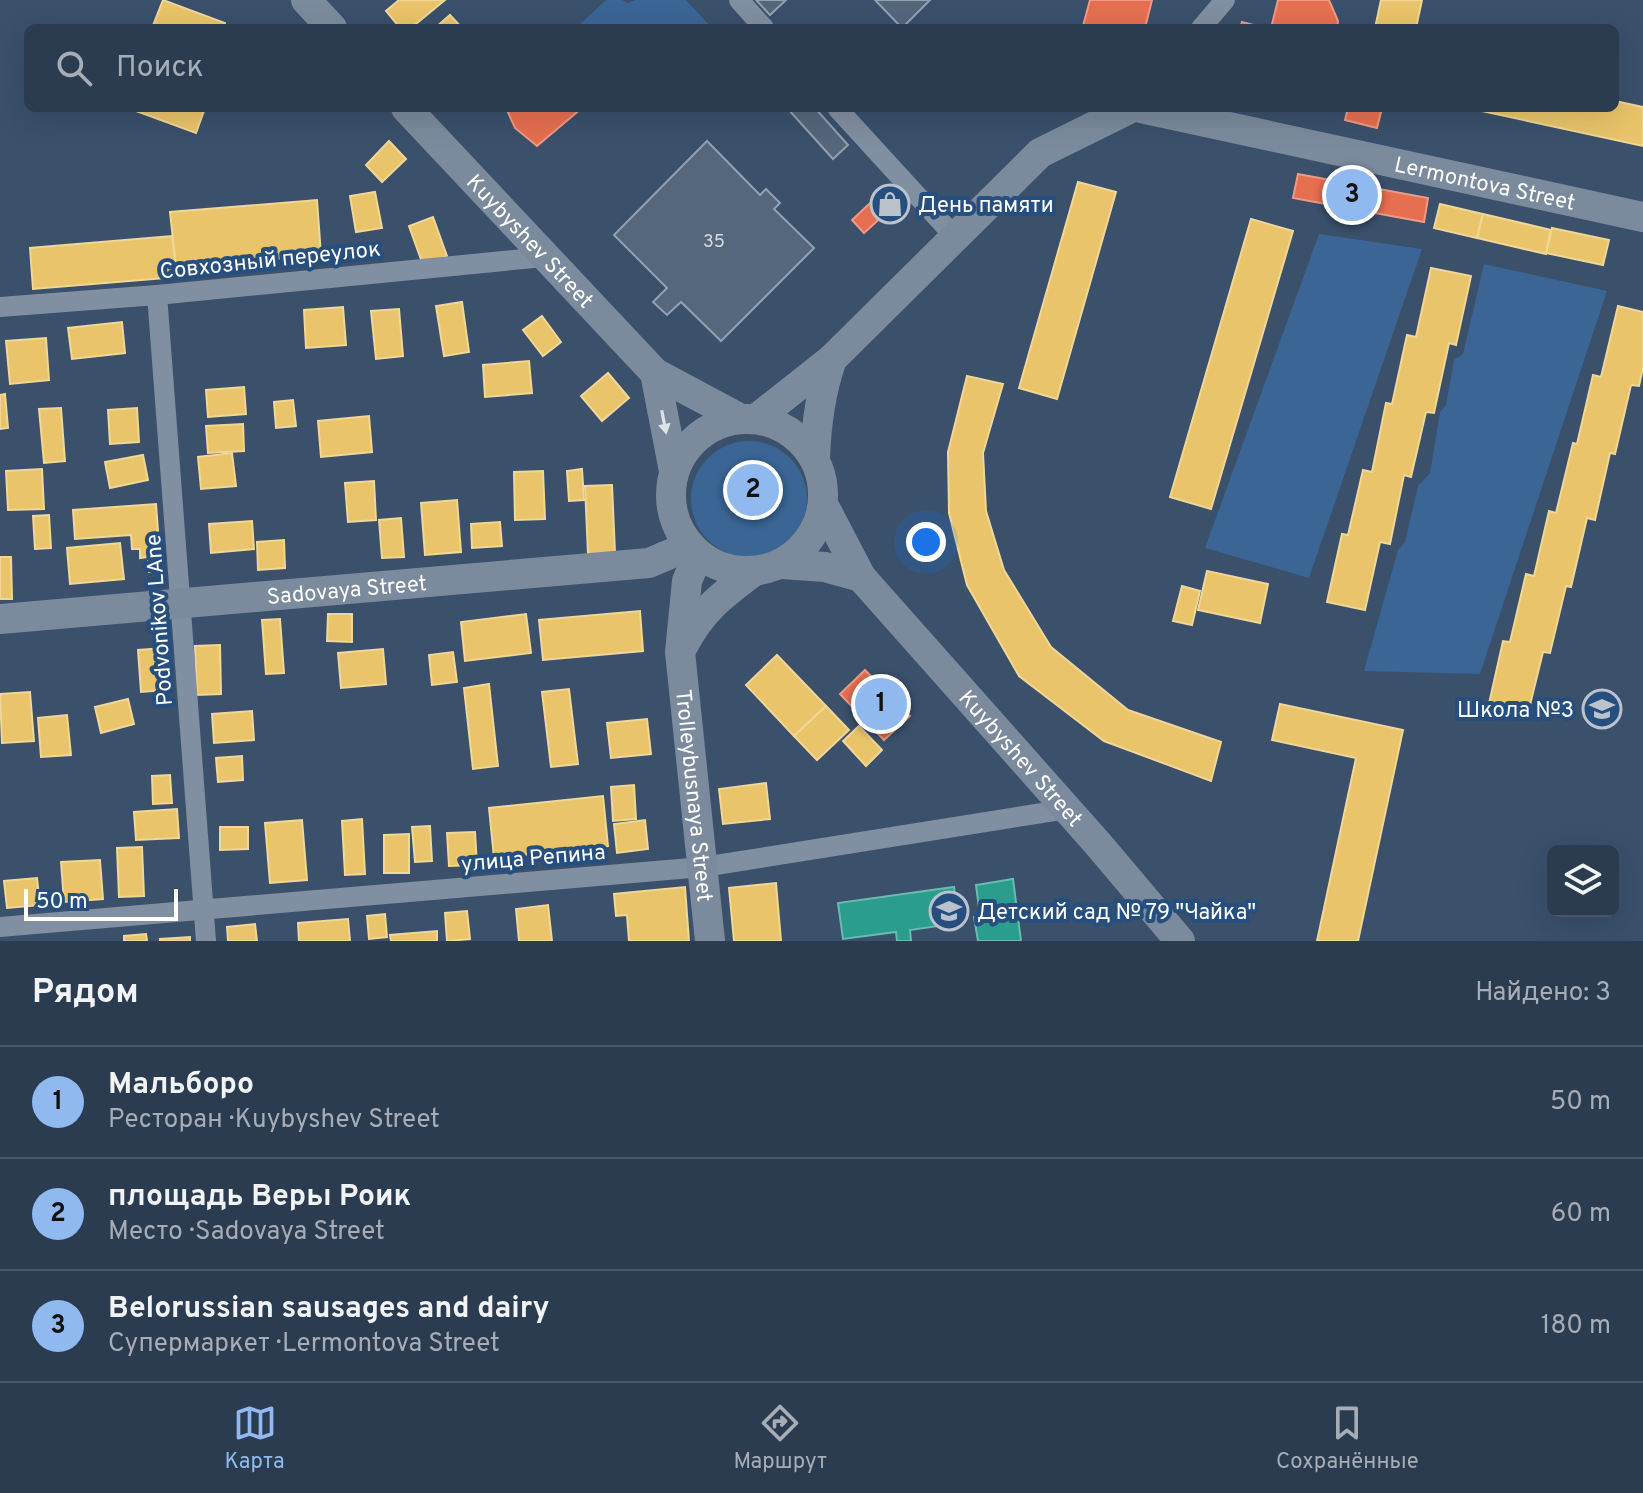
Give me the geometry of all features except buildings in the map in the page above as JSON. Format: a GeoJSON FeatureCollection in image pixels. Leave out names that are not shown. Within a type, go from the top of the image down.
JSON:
{"type":"FeatureCollection","features":[{"type":"Feature","properties":{"kind":"main road"},"geometry":{"type":"LineString","coordinates":[[306,0],[328,24]]}},
{"type":"Feature","properties":{"kind":"main road","name":"Kuybyshev Street"},"geometry":{"type":"LineString","coordinates":[[410,112],[655,373]]}},
{"type":"Feature","properties":{"kind":"main road"},"geometry":{"type":"LineString","coordinates":[[748,419],[832,359],[1040,153],[1123,112]]}},
{"type":"Feature","properties":{"kind":"main road","name":"Lermontova Street"},"geometry":{"type":"LineString","coordinates":[[1159,112],[1643,217]]}},
{"type":"Feature","properties":{"kind":"main road"},"geometry":{"type":"LineString","coordinates":[[680,652],[697,620],[722,595],[806,545],[820,519],[824,489],[815,460],[817,420],[822,388],[832,359]]}},
{"type":"Feature","properties":{"kind":"main road"},"geometry":{"type":"LineString","coordinates":[[655,373],[748,419]]}},
{"type":"Feature","properties":{"kind":"main road"},"geometry":{"type":"LineString","coordinates":[[655,373],[674,471]]}},
{"type":"Feature","properties":{"kind":"main road"},"geometry":{"type":"LineString","coordinates":[[815,460],[797,437],[771,422],[748,419],[726,422],[700,435],[680,458],[671,486],[673,516],[693,551],[724,569],[825,567],[861,577]]}},
{"type":"Feature","properties":{"kind":"main road","name":"Kuybyshev Street"},"geometry":{"type":"LineString","coordinates":[[823,504],[861,577],[1180,941]]}},
{"type":"Feature","properties":{"kind":"main road","name":"Sadovaya Street"},"geometry":{"type":"LineString","coordinates":[[0,619],[649,563],[693,551]]}},
{"type":"Feature","properties":{"kind":"main road","name":"Trolleybusnaya Street"},"geometry":{"type":"LineString","coordinates":[[693,551],[680,652],[710,941]]}},
{"type":"Feature","properties":{"kind":"street"},"geometry":{"type":"LineString","coordinates":[[739,0],[760,24]]}},
{"type":"Feature","properties":{"kind":"street"},"geometry":{"type":"LineString","coordinates":[[1205,23],[1225,0]]}},
{"type":"Feature","properties":{"kind":"street"},"geometry":{"type":"LineString","coordinates":[[841,112],[955,237]]}},
{"type":"Feature","properties":{"kind":"street","name":"Совхозный переулок"},"geometry":{"type":"LineString","coordinates":[[0,307],[157,295],[544,257]]}},
{"type":"Feature","properties":{"kind":"street","name":"Podvonikov LAne"},"geometry":{"type":"LineString","coordinates":[[157,295],[206,941]]}},
{"type":"Feature","properties":{"kind":"street","name":"улица Репина"},"geometry":{"type":"LineString","coordinates":[[0,927],[703,867],[1067,809]]}},
{"type":"Feature","properties":{"kind":"shaded area"},"geometry":{"type":"Polygon","coordinates":[[[606,0],[628,3],[635,0],[686,0],[708,24],[580,24],[606,0]]]}},
{"type":"Feature","properties":{"kind":"shaded area"},"geometry":{"type":"Polygon","coordinates":[[[1319,234],[1422,249],[1309,578],[1205,548],[1319,234]]]}},
{"type":"Feature","properties":{"kind":"shaded area"},"geometry":{"type":"Polygon","coordinates":[[[1484,264],[1607,291],[1480,674],[1364,671],[1398,550],[1405,542],[1418,486],[1430,473],[1440,412],[1446,405],[1454,360],[1463,354],[1484,264]]]}},
{"type":"Feature","properties":{"kind":"shaded area"},"geometry":{"type":"Polygon","coordinates":[[[749,441],[771,445],[790,458],[803,477],[807,499],[803,521],[790,540],[771,553],[749,557],[727,553],[708,540],[695,521],[691,499],[695,477],[708,458],[727,445],[749,441]]]}},
{"type":"Feature","properties":{"kind":"place","name":"Belorussian sausages and dairy"},"geometry":{"type":"Point","coordinates":[1352,195]}},
{"type":"Feature","properties":{"kind":"place","name":"День памяти"},"geometry":{"type":"Point","coordinates":[890,204]}},
{"type":"Feature","properties":{"kind":"place","name":"площадь Веры Роик"},"geometry":{"type":"Point","coordinates":[753,490]}},
{"type":"Feature","properties":{"kind":"place","name":"Мальборо"},"geometry":{"type":"Point","coordinates":[881,704]}},
{"type":"Feature","properties":{"kind":"place","name":"Школа №3"},"geometry":{"type":"Point","coordinates":[1602,709]}},
{"type":"Feature","properties":{"kind":"place","name":"Детский сад № 79 \"Чайка\""},"geometry":{"type":"Point","coordinates":[949,911]}}]}
